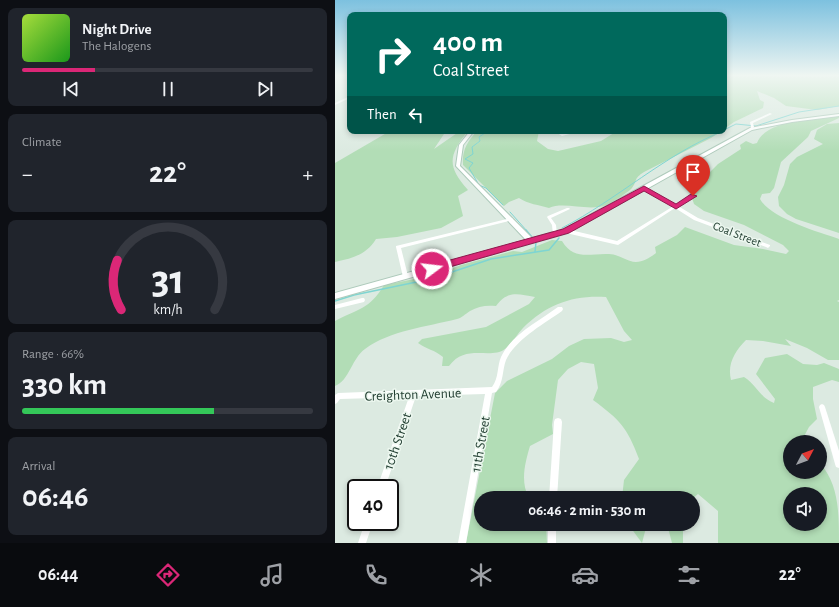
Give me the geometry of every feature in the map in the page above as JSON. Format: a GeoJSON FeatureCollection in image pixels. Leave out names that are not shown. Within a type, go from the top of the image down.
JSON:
{"type":"FeatureCollection","features":[{"type":"Feature","properties":{"kind":"street"},"geometry":{"type":"LineString","coordinates":[[335,296],[566,231],[751,127],[771,114]]}},
{"type":"Feature","properties":{"kind":"street"},"geometry":{"type":"LineString","coordinates":[[751,127],[839,115]]}},
{"type":"Feature","properties":{"kind":"street"},"geometry":{"type":"LineString","coordinates":[[470,134],[461,145],[458,166],[531,241]]}},
{"type":"Feature","properties":{"kind":"street","name":"Coal Street"},"geometry":{"type":"LineString","coordinates":[[644,188],[696,219],[768,246]]}},
{"type":"Feature","properties":{"kind":"street"},"geometry":{"type":"LineString","coordinates":[[566,231],[618,243],[693,196]]}},
{"type":"Feature","properties":{"kind":"street"},"geometry":{"type":"LineString","coordinates":[[555,234],[554,225],[549,217],[568,209]]}},
{"type":"Feature","properties":{"kind":"street"},"geometry":{"type":"LineString","coordinates":[[405,276],[398,248],[511,219]]}},
{"type":"Feature","properties":{"kind":"street"},"geometry":{"type":"LineString","coordinates":[[335,308],[362,300]]}},
{"type":"Feature","properties":{"kind":"street"},"geometry":{"type":"LineString","coordinates":[[489,392],[494,390],[497,386],[504,357],[510,348],[560,309]]}},
{"type":"Feature","properties":{"kind":"street","name":"Creighton Avenue"},"geometry":{"type":"LineString","coordinates":[[336,398],[489,392]]}},
{"type":"Feature","properties":{"kind":"street","name":"11th Street"},"geometry":{"type":"LineString","coordinates":[[463,543],[489,392]]}},
{"type":"Feature","properties":{"kind":"street","name":"10th Street"},"geometry":{"type":"LineString","coordinates":[[384,479],[413,394]]}},
{"type":"Feature","properties":{"kind":"street"},"geometry":{"type":"LineString","coordinates":[[822,407],[839,464]]}},
{"type":"Feature","properties":{"kind":"street"},"geometry":{"type":"LineString","coordinates":[[553,491],[558,422]]}},
{"type":"Feature","properties":{"kind":"street"},"geometry":{"type":"LineString","coordinates":[[362,543],[366,531]]}},
{"type":"Feature","properties":{"kind":"street"},"geometry":{"type":"LineString","coordinates":[[552,531],[552,543]]}},
{"type":"Feature","properties":{"kind":"green space"},"geometry":{"type":"Polygon","coordinates":[[[727,100],[761,100],[764,102],[763,108],[727,127],[727,100]]]}},
{"type":"Feature","properties":{"kind":"green space"},"geometry":{"type":"Polygon","coordinates":[[[778,100],[839,100],[839,106],[817,110],[786,106],[778,100]]]}},
{"type":"Feature","properties":{"kind":"green space"},"geometry":{"type":"Polygon","coordinates":[[[839,115],[839,118],[811,131],[808,137],[781,162],[774,188],[770,193],[762,194],[760,199],[765,206],[795,224],[839,239],[839,300],[837,301],[839,302],[839,360],[828,360],[807,348],[785,339],[791,346],[763,341],[746,340],[735,353],[731,363],[730,374],[731,380],[744,377],[752,383],[764,397],[774,403],[775,399],[756,374],[765,358],[787,354],[803,364],[817,365],[824,363],[839,369],[839,382],[832,380],[813,387],[813,399],[817,419],[809,427],[805,435],[783,435],[783,479],[827,479],[827,474],[837,500],[839,543],[718,543],[718,511],[700,496],[700,491],[623,491],[624,480],[639,459],[631,439],[622,425],[610,413],[593,400],[598,388],[594,364],[581,362],[568,369],[558,380],[552,425],[553,434],[530,446],[524,472],[526,491],[476,491],[495,393],[507,381],[552,359],[569,346],[584,339],[611,338],[624,342],[632,340],[624,331],[606,297],[582,298],[551,307],[523,328],[505,349],[492,353],[470,353],[463,355],[449,366],[442,366],[443,357],[418,343],[422,339],[486,327],[529,304],[535,297],[518,294],[509,295],[500,301],[496,306],[479,307],[459,318],[386,337],[365,349],[357,358],[344,379],[335,386],[335,321],[363,308],[379,293],[384,285],[435,275],[461,265],[513,251],[522,252],[552,240],[562,241],[567,247],[577,254],[612,254],[633,262],[639,262],[654,255],[656,253],[655,247],[677,235],[685,227],[734,245],[786,254],[789,251],[783,245],[744,225],[704,211],[694,204],[692,198],[709,179],[709,173],[718,164],[741,149],[740,145],[746,141],[753,144],[757,143],[762,135],[770,129],[805,120],[839,115]]]}},
{"type":"Feature","properties":{"kind":"green space"},"geometry":{"type":"Polygon","coordinates":[[[839,123],[839,233],[796,219],[787,214],[779,206],[778,197],[784,185],[790,164],[797,157],[823,144],[814,139],[817,130],[827,124],[839,123]]]}},
{"type":"Feature","properties":{"kind":"green space"},"geometry":{"type":"Polygon","coordinates":[[[385,134],[444,134],[434,149],[456,134],[466,134],[457,147],[453,161],[453,167],[456,174],[468,190],[458,196],[463,216],[441,228],[397,237],[376,239],[368,249],[359,255],[335,262],[335,163],[385,134]]]}},
{"type":"Feature","properties":{"kind":"green space"},"geometry":{"type":"Polygon","coordinates":[[[474,134],[538,134],[537,141],[548,149],[558,151],[601,141],[612,134],[717,134],[644,172],[637,178],[630,190],[606,205],[599,207],[555,206],[549,208],[530,203],[519,198],[504,206],[463,165],[463,155],[470,139],[474,134]]]}},
{"type":"Feature","properties":{"kind":"green space"},"geometry":{"type":"Polygon","coordinates":[[[474,502],[474,531],[546,531],[547,543],[466,543],[474,502]]]}},
{"type":"Feature","properties":{"kind":"green space"},"geometry":{"type":"Polygon","coordinates":[[[633,531],[645,531],[642,543],[633,531]]]}},
{"type":"Feature","properties":{"kind":"green space"},"geometry":{"type":"Polygon","coordinates":[[[669,531],[683,531],[683,543],[672,543],[669,531]]]}},
{"type":"Feature","properties":{"kind":"waterway"},"geometry":{"type":"LineString","coordinates":[[727,128],[736,124],[756,126],[799,112],[839,106]]}},
{"type":"Feature","properties":{"kind":"waterway"},"geometry":{"type":"LineString","coordinates":[[484,134],[479,137],[480,141],[472,147],[473,154],[465,159],[473,163],[469,168],[479,185],[486,188],[503,205]]}},
{"type":"Feature","properties":{"kind":"waterway"},"geometry":{"type":"LineString","coordinates":[[562,228],[602,204],[681,152],[716,134]]}},
{"type":"Feature","properties":{"kind":"waterway"},"geometry":{"type":"LineString","coordinates":[[510,212],[527,231]]}},
{"type":"Feature","properties":{"kind":"waterway"},"geometry":{"type":"LineString","coordinates":[[526,230],[532,237]]}},
{"type":"Feature","properties":{"kind":"waterway"},"geometry":{"type":"LineString","coordinates":[[335,301],[354,295],[431,279],[491,259],[549,250],[559,238]]}},
{"type":"Feature","properties":{"kind":"waterway"},"geometry":{"type":"LineString","coordinates":[[535,252],[536,242]]}},
{"type":"Feature","properties":{"kind":"route"},"geometry":{"type":"LineString","coordinates":[[432,269],[566,231],[644,188],[676,207],[693,196]]}}]}
